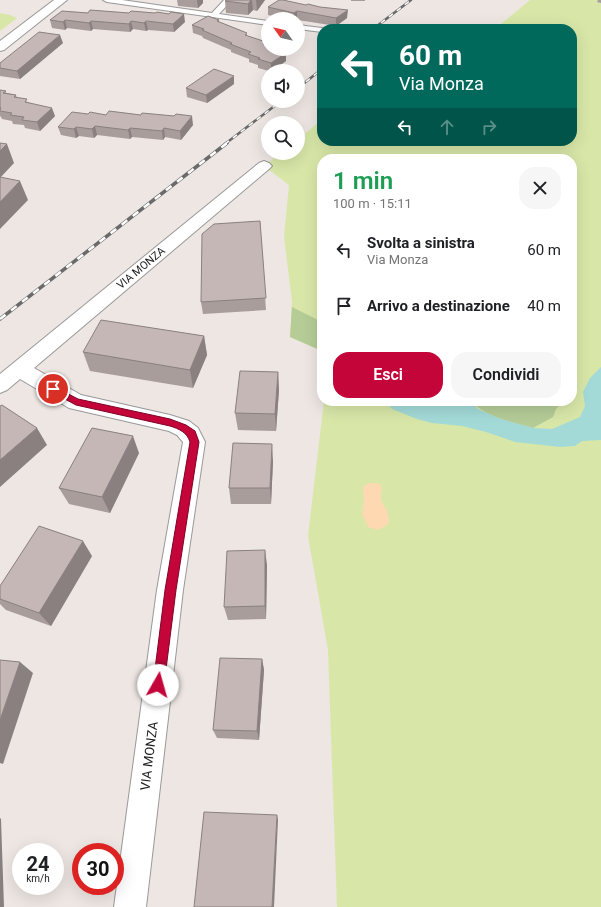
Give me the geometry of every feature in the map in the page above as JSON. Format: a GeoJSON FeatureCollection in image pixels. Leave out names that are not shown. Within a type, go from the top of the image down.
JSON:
{"type":"FeatureCollection","features":[{"type":"Feature","properties":{"kind":"street"},"geometry":{"type":"LineString","coordinates":[[0,47],[61,0]]}},
{"type":"Feature","properties":{"kind":"street","name":"VIA MONZA"},"geometry":{"type":"LineString","coordinates":[[0,385],[264,166]]}},
{"type":"Feature","properties":{"kind":"street","name":"VIA MONZA"},"geometry":{"type":"LineString","coordinates":[[19,369],[76,402],[182,427],[192,433],[194,442],[170,590],[130,907]]}},
{"type":"Feature","properties":{"kind":"lane"},"geometry":{"type":"LineString","coordinates":[[106,0],[261,22]]}},
{"type":"Feature","properties":{"kind":"lane"},"geometry":{"type":"LineString","coordinates":[[214,15],[228,0]]}},
{"type":"Feature","properties":{"kind":"lane"},"geometry":{"type":"LineString","coordinates":[[305,28],[317,29]]}},
{"type":"Feature","properties":{"kind":"green space"},"geometry":{"type":"Polygon","coordinates":[[[530,0],[601,0],[601,907],[337,907],[328,650],[308,536],[323,406],[577,406],[577,154],[317,154],[317,349],[290,337],[292,301],[284,237],[289,185],[264,166],[272,160],[305,160],[305,133],[317,124],[317,146],[577,146],[577,24],[501,24],[530,0]]]}},
{"type":"Feature","properties":{"kind":"green space"},"geometry":{"type":"Polygon","coordinates":[[[0,13],[17,18],[0,31],[0,13]]]}},
{"type":"Feature","properties":{"kind":"green space"},"geometry":{"type":"Polygon","coordinates":[[[292,307],[317,320],[317,349],[290,337],[292,307]]]}},
{"type":"Feature","properties":{"kind":"green space"},"geometry":{"type":"Polygon","coordinates":[[[476,406],[559,406],[553,417],[533,428],[491,415],[476,406]]]}},
{"type":"Feature","properties":{"kind":"sand"},"geometry":{"type":"Polygon","coordinates":[[[370,483],[381,485],[381,500],[389,517],[387,525],[378,530],[368,527],[362,514],[364,501],[363,488],[365,485],[370,483]]]}},
{"type":"Feature","properties":{"kind":"water"},"geometry":{"type":"Polygon","coordinates":[[[601,367],[601,440],[582,441],[575,446],[560,447],[515,442],[462,426],[432,423],[417,419],[392,409],[389,406],[475,406],[478,409],[501,419],[533,428],[552,429],[580,417],[585,406],[583,392],[590,378],[601,367]]]}},
{"type":"Feature","properties":{"kind":"building"},"geometry":{"type":"Polygon","coordinates":[[[251,0],[248,4],[225,1],[251,0]]]}},
{"type":"Feature","properties":{"kind":"building"},"geometry":{"type":"Polygon","coordinates":[[[279,0],[283,0],[306,5],[308,4],[348,10],[336,18],[305,12],[290,12],[268,7],[279,0]]]}},
{"type":"Feature","properties":{"kind":"building"},"geometry":{"type":"Polygon","coordinates":[[[90,10],[129,13],[131,11],[157,12],[169,14],[171,12],[184,14],[173,24],[146,21],[144,23],[131,21],[129,24],[91,21],[89,23],[65,20],[63,22],[50,20],[62,11],[88,13],[90,10]]]}},
{"type":"Feature","properties":{"kind":"building"},"geometry":{"type":"Polygon","coordinates":[[[208,16],[247,33],[245,35],[261,40],[261,56],[282,56],[271,63],[258,59],[260,58],[248,54],[251,52],[230,44],[232,43],[202,30],[204,29],[192,25],[208,16]]]}},
{"type":"Feature","properties":{"kind":"building"},"geometry":{"type":"Polygon","coordinates":[[[39,32],[60,35],[17,71],[0,68],[0,63],[39,32]]]}},
{"type":"Feature","properties":{"kind":"building"},"geometry":{"type":"Polygon","coordinates":[[[214,69],[234,76],[206,95],[186,88],[214,69]]]}},
{"type":"Feature","properties":{"kind":"building"},"geometry":{"type":"Polygon","coordinates":[[[0,90],[6,91],[3,93],[16,95],[14,97],[27,99],[25,102],[52,108],[37,122],[22,120],[24,117],[10,115],[12,113],[0,111],[0,90]]]}},
{"type":"Feature","properties":{"kind":"building"},"geometry":{"type":"Polygon","coordinates":[[[109,111],[141,115],[142,113],[192,116],[180,131],[164,128],[162,131],[130,128],[128,130],[95,126],[92,129],[58,127],[72,112],[88,114],[90,112],[106,115],[109,111]]]}},
{"type":"Feature","properties":{"kind":"building"},"geometry":{"type":"Polygon","coordinates":[[[0,143],[7,144],[0,151],[0,143]]]}},
{"type":"Feature","properties":{"kind":"building"},"geometry":{"type":"Polygon","coordinates":[[[0,177],[20,181],[0,202],[0,177]]]}},
{"type":"Feature","properties":{"kind":"building"},"geometry":{"type":"Polygon","coordinates":[[[260,221],[266,298],[201,302],[202,234],[214,224],[260,221]]]}},
{"type":"Feature","properties":{"kind":"building"},"geometry":{"type":"Polygon","coordinates":[[[101,320],[204,336],[190,370],[83,352],[101,320]]]}},
{"type":"Feature","properties":{"kind":"building"},"geometry":{"type":"Polygon","coordinates":[[[240,371],[278,372],[275,414],[235,413],[240,371]]]}},
{"type":"Feature","properties":{"kind":"building"},"geometry":{"type":"Polygon","coordinates":[[[2,405],[37,428],[0,460],[0,406],[2,405]]]}},
{"type":"Feature","properties":{"kind":"building"},"geometry":{"type":"Polygon","coordinates":[[[92,428],[133,436],[102,497],[59,488],[92,428]]]}},
{"type":"Feature","properties":{"kind":"building"},"geometry":{"type":"Polygon","coordinates":[[[233,443],[272,444],[270,488],[229,488],[233,443]]]}},
{"type":"Feature","properties":{"kind":"building"},"geometry":{"type":"Polygon","coordinates":[[[39,526],[83,541],[39,613],[0,599],[0,586],[39,526]]]}},
{"type":"Feature","properties":{"kind":"building"},"geometry":{"type":"Polygon","coordinates":[[[265,550],[265,606],[224,607],[227,551],[265,550]]]}},
{"type":"Feature","properties":{"kind":"building"},"geometry":{"type":"Polygon","coordinates":[[[220,658],[262,659],[257,731],[213,730],[220,658]]]}},
{"type":"Feature","properties":{"kind":"building"},"geometry":{"type":"Polygon","coordinates":[[[0,660],[20,662],[0,720],[0,660]]]}},
{"type":"Feature","properties":{"kind":"building"},"geometry":{"type":"Polygon","coordinates":[[[204,812],[277,815],[272,907],[194,907],[204,812]]]}},
{"type":"Feature","properties":{"kind":"railway"},"geometry":{"type":"LineString","coordinates":[[380,24],[411,0]]}},
{"type":"Feature","properties":{"kind":"railway"},"geometry":{"type":"LineString","coordinates":[[305,82],[317,73]]}},
{"type":"Feature","properties":{"kind":"railway"},"geometry":{"type":"LineString","coordinates":[[225,144],[272,108]]}},
{"type":"Feature","properties":{"kind":"railway"},"geometry":{"type":"LineString","coordinates":[[0,319],[227,143]]}},
{"type":"Feature","properties":{"kind":"route"},"geometry":{"type":"LineString","coordinates":[[53,389],[76,402],[170,423],[182,427],[192,433],[194,442],[170,590],[158,685]]}}]}
